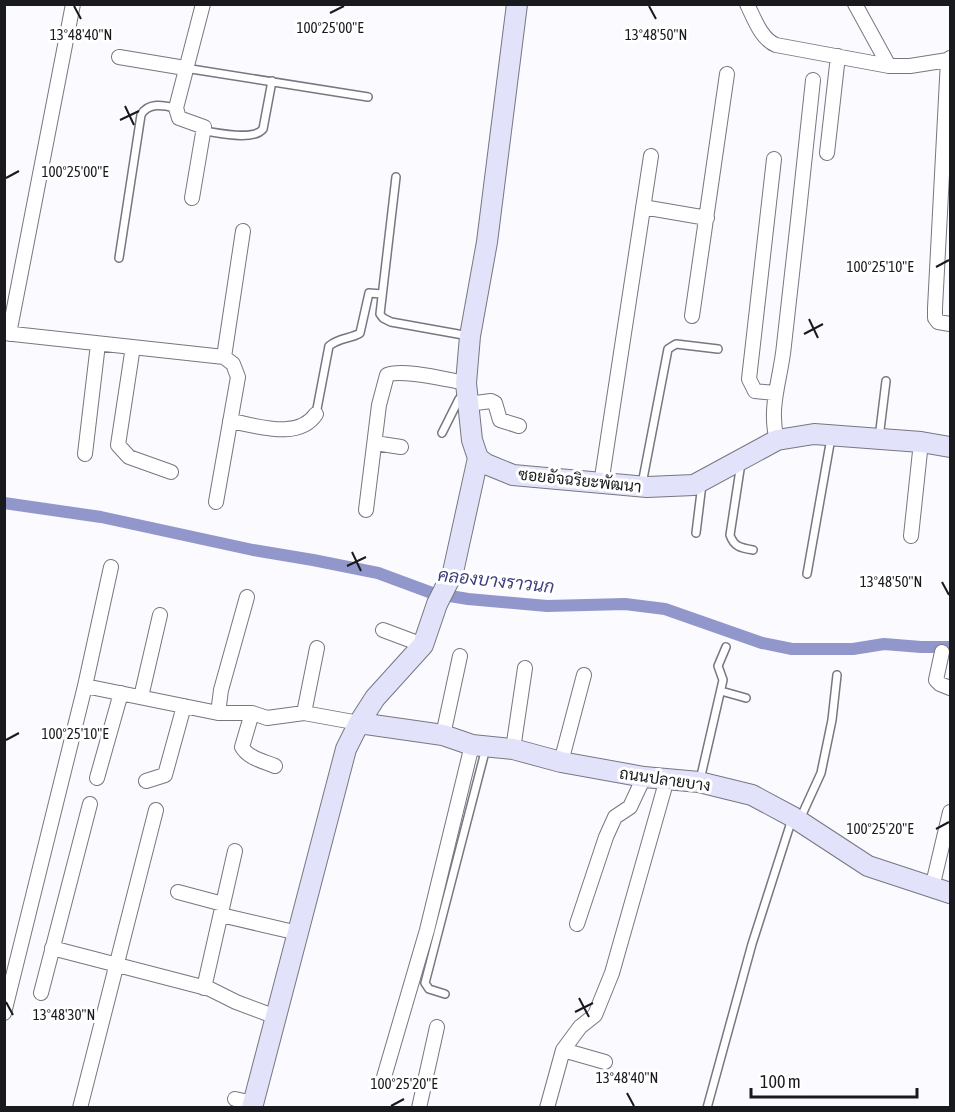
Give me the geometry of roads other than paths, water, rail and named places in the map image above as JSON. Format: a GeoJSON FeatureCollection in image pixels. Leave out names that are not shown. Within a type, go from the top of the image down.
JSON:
{"type":"FeatureCollection","features":[{"type":"Feature","properties":{"kind":"street"},"geometry":{"type":"LineString","coordinates":[[73,4],[7,333],[224,357],[233,364],[238,377],[216,502]]}},
{"type":"Feature","properties":{"kind":"street"},"geometry":{"type":"LineString","coordinates":[[192,198],[205,131],[202,124],[179,118],[177,103],[203,4]]}},
{"type":"Feature","properties":{"kind":"street"},"geometry":{"type":"LineString","coordinates":[[247,1103],[276,1017],[346,749],[375,698],[423,645],[437,604],[453,572],[478,458],[472,440],[467,395],[470,336],[487,242],[516,4]]}},
{"type":"Feature","properties":{"kind":"street"},"geometry":{"type":"LineString","coordinates":[[747,4],[763,34],[773,44],[889,66],[910,66],[949,59],[935,318],[938,322],[951,324]]}},
{"type":"Feature","properties":{"kind":"street"},"geometry":{"type":"LineString","coordinates":[[855,4],[889,66]]}},
{"type":"Feature","properties":{"kind":"street"},"geometry":{"type":"LineString","coordinates":[[826,153],[838,56]]}},
{"type":"Feature","properties":{"kind":"street"},"geometry":{"type":"LineString","coordinates":[[119,57],[185,68]]}},
{"type":"Feature","properties":{"kind":"street"},"geometry":{"type":"LineString","coordinates":[[692,316],[727,74]]}},
{"type":"Feature","properties":{"kind":"street"},"geometry":{"type":"LineString","coordinates":[[777,440],[773,427],[772,409],[783,360],[813,80]]}},
{"type":"Feature","properties":{"kind":"street"},"geometry":{"type":"LineString","coordinates":[[601,484],[651,156]]}},
{"type":"Feature","properties":{"kind":"street"},"geometry":{"type":"LineString","coordinates":[[774,159],[749,378],[755,391],[776,393]]}},
{"type":"Feature","properties":{"kind":"street"},"geometry":{"type":"LineString","coordinates":[[643,207],[707,218]]}},
{"type":"Feature","properties":{"kind":"street"},"geometry":{"type":"LineString","coordinates":[[224,357],[243,231]]}},
{"type":"Feature","properties":{"kind":"street"},"geometry":{"type":"LineString","coordinates":[[85,454],[98,344]]}},
{"type":"Feature","properties":{"kind":"street"},"geometry":{"type":"LineString","coordinates":[[129,347],[132,353],[118,445],[129,457],[171,472]]}},
{"type":"Feature","properties":{"kind":"street"},"geometry":{"type":"LineString","coordinates":[[366,510],[379,405],[387,375],[404,373],[491,401],[495,404],[500,420],[519,426]]}},
{"type":"Feature","properties":{"kind":"street"},"geometry":{"type":"LineString","coordinates":[[230,421],[290,430],[313,419],[316,414]]}},
{"type":"Feature","properties":{"kind":"street","name":"ซอยอัจฉริยะพัฒนา"},"geometry":{"type":"LineString","coordinates":[[478,458],[486,464],[513,475],[641,487],[694,484],[777,440],[814,434],[921,442],[951,447]]}},
{"type":"Feature","properties":{"kind":"street"},"geometry":{"type":"LineString","coordinates":[[911,536],[921,442]]}},
{"type":"Feature","properties":{"kind":"street"},"geometry":{"type":"LineString","coordinates":[[375,443],[401,447]]}},
{"type":"Feature","properties":{"kind":"street"},"geometry":{"type":"LineString","coordinates":[[4,1013],[85,686],[111,567]]}},
{"type":"Feature","properties":{"kind":"street"},"geometry":{"type":"LineString","coordinates":[[218,713],[221,690],[248,597]]}},
{"type":"Feature","properties":{"kind":"street"},"geometry":{"type":"LineString","coordinates":[[141,697],[160,615]]}},
{"type":"Feature","properties":{"kind":"street"},"geometry":{"type":"LineString","coordinates":[[383,630],[423,645]]}},
{"type":"Feature","properties":{"kind":"street"},"geometry":{"type":"LineString","coordinates":[[304,712],[317,648]]}},
{"type":"Feature","properties":{"kind":"street"},"geometry":{"type":"LineString","coordinates":[[942,652],[936,680],[951,688]]}},
{"type":"Feature","properties":{"kind":"street"},"geometry":{"type":"LineString","coordinates":[[443,735],[460,656]]}},
{"type":"Feature","properties":{"kind":"street"},"geometry":{"type":"LineString","coordinates":[[513,749],[525,668]]}},
{"type":"Feature","properties":{"kind":"street"},"geometry":{"type":"LineString","coordinates":[[561,762],[584,675]]}},
{"type":"Feature","properties":{"kind":"street"},"geometry":{"type":"LineString","coordinates":[[85,686],[218,713],[252,713],[267,718],[304,712],[359,723]]}},
{"type":"Feature","properties":{"kind":"street"},"geometry":{"type":"LineString","coordinates":[[97,778],[121,693]]}},
{"type":"Feature","properties":{"kind":"street"},"geometry":{"type":"LineString","coordinates":[[146,781],[165,776],[184,706]]}},
{"type":"Feature","properties":{"kind":"street"},"geometry":{"type":"LineString","coordinates":[[252,713],[242,747],[243,751],[275,765]]}},
{"type":"Feature","properties":{"kind":"street","name":"ถนนปลายบาง"},"geometry":{"type":"LineString","coordinates":[[359,723],[443,735],[479,747],[513,749],[561,762],[644,777],[699,782],[752,795],[796,819],[868,866],[942,890]]}},
{"type":"Feature","properties":{"kind":"street"},"geometry":{"type":"LineString","coordinates":[[384,1077],[479,747]]}},
{"type":"Feature","properties":{"kind":"street"},"geometry":{"type":"LineString","coordinates":[[577,924],[606,837],[615,818],[630,807],[644,777]]}},
{"type":"Feature","properties":{"kind":"street"},"geometry":{"type":"LineString","coordinates":[[547,1107],[563,1050],[580,1027],[595,1015],[612,974],[667,779]]}},
{"type":"Feature","properties":{"kind":"street"},"geometry":{"type":"LineString","coordinates":[[41,993],[90,804]]}},
{"type":"Feature","properties":{"kind":"street"},"geometry":{"type":"LineString","coordinates":[[80,1107],[156,810]]}},
{"type":"Feature","properties":{"kind":"street"},"geometry":{"type":"LineString","coordinates":[[942,890],[951,812]]}},
{"type":"Feature","properties":{"kind":"street"},"geometry":{"type":"LineString","coordinates":[[204,988],[235,851]]}},
{"type":"Feature","properties":{"kind":"street"},"geometry":{"type":"LineString","coordinates":[[178,892],[222,909],[298,933]]}},
{"type":"Feature","properties":{"kind":"street"},"geometry":{"type":"LineString","coordinates":[[52,948],[204,988],[276,1017]]}},
{"type":"Feature","properties":{"kind":"street"},"geometry":{"type":"LineString","coordinates":[[419,1107],[437,1028]]}},
{"type":"Feature","properties":{"kind":"street"},"geometry":{"type":"LineString","coordinates":[[563,1050],[605,1062]]}},
{"type":"Feature","properties":{"kind":"lane"},"geometry":{"type":"LineString","coordinates":[[185,68],[368,97]]}},
{"type":"Feature","properties":{"kind":"lane"},"geometry":{"type":"LineString","coordinates":[[205,131],[236,135],[261,133],[272,81]]}},
{"type":"Feature","properties":{"kind":"lane"},"geometry":{"type":"LineString","coordinates":[[119,258],[141,115],[147,107],[177,103]]}},
{"type":"Feature","properties":{"kind":"lane"},"geometry":{"type":"LineString","coordinates":[[396,177],[380,314],[391,322],[470,336]]}},
{"type":"Feature","properties":{"kind":"lane"},"geometry":{"type":"LineString","coordinates":[[316,414],[329,346],[338,339],[356,336],[360,333],[369,293],[382,294]]}},
{"type":"Feature","properties":{"kind":"lane"},"geometry":{"type":"LineString","coordinates":[[641,487],[668,348],[676,345],[718,349]]}},
{"type":"Feature","properties":{"kind":"lane"},"geometry":{"type":"LineString","coordinates":[[879,440],[886,381]]}},
{"type":"Feature","properties":{"kind":"lane"},"geometry":{"type":"LineString","coordinates":[[442,433],[459,399],[467,395]]}},
{"type":"Feature","properties":{"kind":"lane"},"geometry":{"type":"LineString","coordinates":[[807,574],[831,435]]}},
{"type":"Feature","properties":{"kind":"lane"},"geometry":{"type":"LineString","coordinates":[[741,460],[730,535],[738,548],[753,550]]}},
{"type":"Feature","properties":{"kind":"lane"},"geometry":{"type":"LineString","coordinates":[[696,533],[702,481]]}},
{"type":"Feature","properties":{"kind":"lane"},"geometry":{"type":"LineString","coordinates":[[699,782],[723,680],[718,666],[726,647]]}},
{"type":"Feature","properties":{"kind":"lane"},"geometry":{"type":"LineString","coordinates":[[707,1107],[752,944],[796,819],[821,773],[832,720],[837,675]]}},
{"type":"Feature","properties":{"kind":"lane"},"geometry":{"type":"LineString","coordinates":[[721,691],[746,698]]}},
{"type":"Feature","properties":{"kind":"lane"},"geometry":{"type":"LineString","coordinates":[[446,994],[429,989],[425,983],[479,747]]}},
{"type":"Feature","properties":{"kind":"waterway","name":"คลองบางราวนก"},"geometry":{"type":"LineString","coordinates":[[4,503],[101,517],[253,550],[378,573],[432,593],[468,599],[547,606],[625,604],[665,609],[762,643],[792,649],[853,649],[884,644],[950,647]]}}]}
